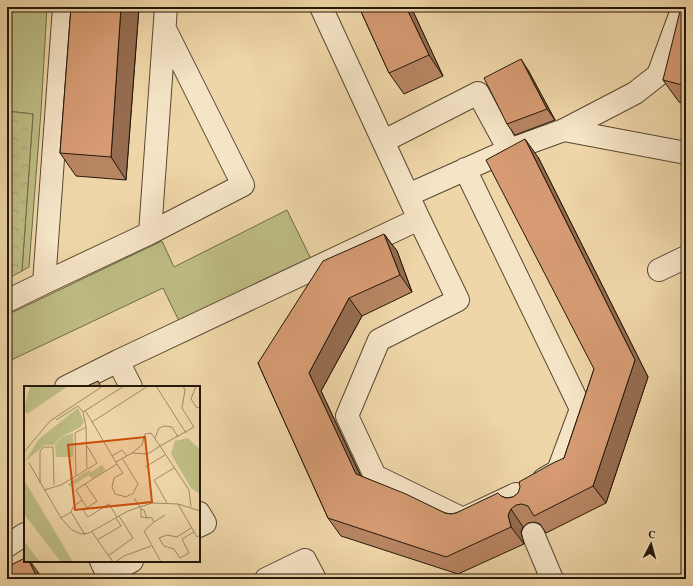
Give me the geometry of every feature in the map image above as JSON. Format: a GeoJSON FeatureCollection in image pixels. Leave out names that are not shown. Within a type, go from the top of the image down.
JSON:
{"type":"FeatureCollection","features":[{"type":"Feature","properties":{"kind":"lane"},"geometry":{"type":"LineString","coordinates":[[44,283],[64,7]]}},
{"type":"Feature","properties":{"kind":"lane"},"geometry":{"type":"LineString","coordinates":[[150,233],[166,7]]}},
{"type":"Feature","properties":{"kind":"lane"},"geometry":{"type":"LineString","coordinates":[[321,7],[458,300],[379,340],[347,416],[375,476],[464,519],[518,499],[558,472],[581,409],[465,169]]}},
{"type":"Feature","properties":{"kind":"lane"},"geometry":{"type":"LineString","coordinates":[[408,195],[509,150],[564,130],[635,93],[658,75],[683,7]]}},
{"type":"Feature","properties":{"kind":"lane"},"geometry":{"type":"LineString","coordinates":[[7,301],[150,233],[243,184],[165,28]]}},
{"type":"Feature","properties":{"kind":"lane"},"geometry":{"type":"LineString","coordinates":[[384,142],[478,93],[509,150]]}},
{"type":"Feature","properties":{"kind":"lane"},"geometry":{"type":"LineString","coordinates":[[564,130],[686,153]]}},
{"type":"Feature","properties":{"kind":"lane"},"geometry":{"type":"LineString","coordinates":[[68,386],[419,219]]}},
{"type":"Feature","properties":{"kind":"lane"},"geometry":{"type":"LineString","coordinates":[[659,270],[686,256]]}},
{"type":"Feature","properties":{"kind":"lane"},"geometry":{"type":"LineString","coordinates":[[118,362],[131,386]]}},
{"type":"Feature","properties":{"kind":"lane"},"geometry":{"type":"LineString","coordinates":[[200,515],[204,523],[200,525]]}},
{"type":"Feature","properties":{"kind":"lane"},"geometry":{"type":"LineString","coordinates":[[533,534],[552,579]]}},
{"type":"Feature","properties":{"kind":"lane"},"geometry":{"type":"LineString","coordinates":[[7,546],[24,535]]}},
{"type":"Feature","properties":{"kind":"lane"},"geometry":{"type":"LineString","coordinates":[[266,579],[305,560],[315,579]]}},
{"type":"Feature","properties":{"kind":"lane"},"geometry":{"type":"LineString","coordinates":[[101,571],[129,562]]}},
{"type":"Feature","properties":{"kind":"green space"},"geometry":{"type":"Polygon","coordinates":[[[7,7],[47,7],[29,267],[22,271],[33,114],[7,111],[7,7]]]}},
{"type":"Feature","properties":{"kind":"green space"},"geometry":{"type":"Polygon","coordinates":[[[7,111],[33,114],[22,271],[7,279],[7,111]]]}},
{"type":"Feature","properties":{"kind":"green space"},"geometry":{"type":"Polygon","coordinates":[[[287,210],[312,261],[180,323],[163,288],[7,362],[7,315],[162,241],[174,267],[287,210]]]}},
{"type":"Feature","properties":{"kind":"building"},"geometry":{"type":"Polygon","coordinates":[[[71,7],[121,7],[111,157],[60,153],[71,7]]]}},
{"type":"Feature","properties":{"kind":"building"},"geometry":{"type":"Polygon","coordinates":[[[359,7],[406,7],[429,55],[389,73],[359,7]]]}},
{"type":"Feature","properties":{"kind":"building"},"geometry":{"type":"Polygon","coordinates":[[[681,7],[686,7],[686,86],[663,80],[681,7]]]}},
{"type":"Feature","properties":{"kind":"building"},"geometry":{"type":"Polygon","coordinates":[[[521,59],[547,109],[507,124],[484,78],[521,59]]]}},
{"type":"Feature","properties":{"kind":"building"},"geometry":{"type":"Polygon","coordinates":[[[525,139],[635,360],[593,486],[534,516],[528,506],[522,504],[516,505],[511,509],[508,515],[511,527],[446,557],[328,518],[258,363],[323,261],[384,234],[400,275],[349,298],[309,373],[356,474],[406,494],[445,513],[451,514],[498,493],[506,498],[513,497],[518,493],[520,487],[519,482],[564,458],[594,369],[486,160],[525,139]]]}},
{"type":"Feature","properties":{"kind":"building"},"geometry":{"type":"Polygon","coordinates":[[[98,381],[100,386],[87,386],[98,381]]]}},
{"type":"Feature","properties":{"kind":"building"},"geometry":{"type":"Polygon","coordinates":[[[24,558],[24,562],[30,562],[38,579],[7,579],[7,567],[24,558]]]}}]}
